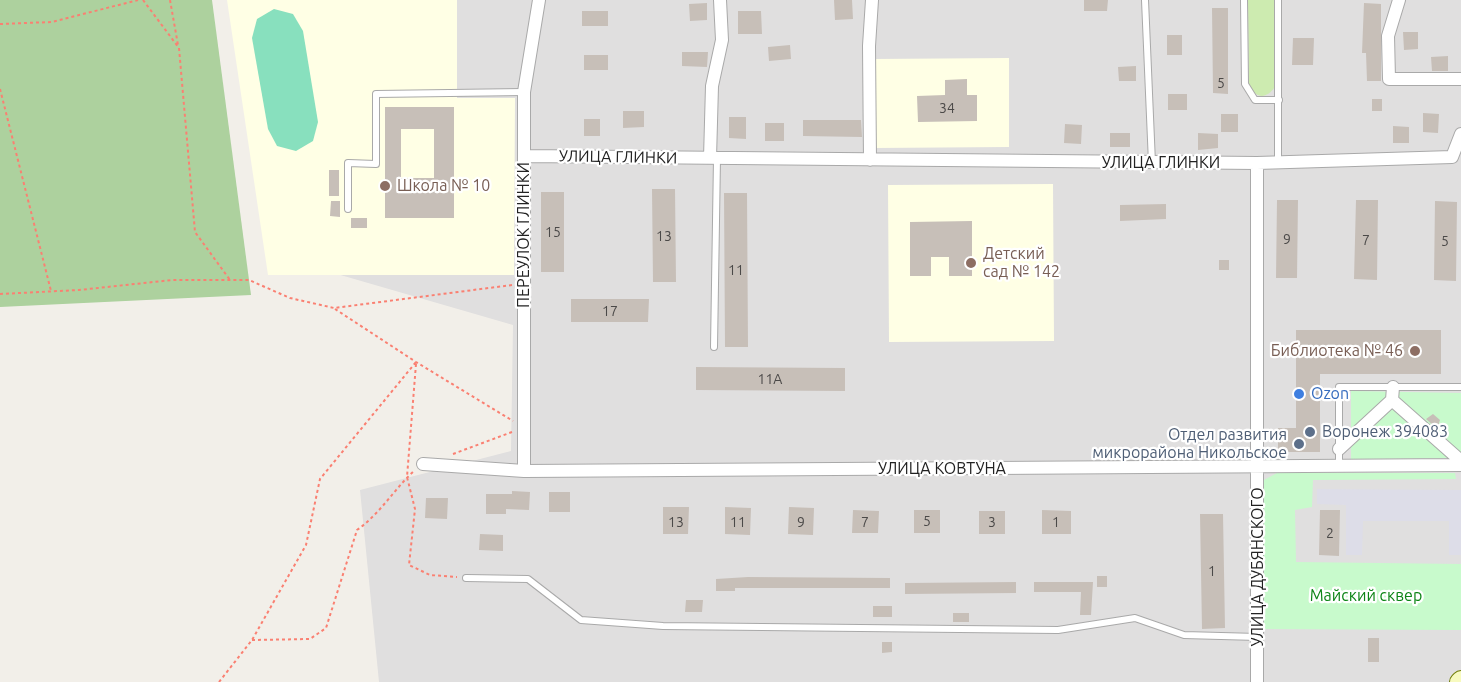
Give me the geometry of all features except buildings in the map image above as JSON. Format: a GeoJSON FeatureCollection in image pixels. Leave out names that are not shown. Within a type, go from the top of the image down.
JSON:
{"type":"FeatureCollection","features":[{"type":"Feature","properties":{"kind":"street","name":"ПЕРЕУЛОК ГЛИНКИ"},"geometry":{"type":"LineString","coordinates":[[524,471],[524,92],[539,0]]}},
{"type":"Feature","properties":{"kind":"street"},"geometry":{"type":"LineString","coordinates":[[714,158],[712,86],[722,40],[720,0]]}},
{"type":"Feature","properties":{"kind":"street"},"geometry":{"type":"LineString","coordinates":[[870,160],[869,46],[872,0]]}},
{"type":"Feature","properties":{"kind":"street"},"geometry":{"type":"LineString","coordinates":[[1399,0],[1388,36],[1389,80],[1461,79]]}},
{"type":"Feature","properties":{"kind":"street","name":"УЛИЦА ГЛИНКИ"},"geometry":{"type":"LineString","coordinates":[[525,156],[1278,163],[1452,157],[1461,134]]}},
{"type":"Feature","properties":{"kind":"street","name":"УЛИЦА ДУБЯНСКОГО"},"geometry":{"type":"LineString","coordinates":[[1257,163],[1259,468],[1257,682]]}},
{"type":"Feature","properties":{"kind":"street"},"geometry":{"type":"LineString","coordinates":[[1339,449],[1392,400],[1393,387]]}},
{"type":"Feature","properties":{"kind":"street"},"geometry":{"type":"LineString","coordinates":[[1392,400],[1461,463]]}},
{"type":"Feature","properties":{"kind":"street","name":"УЛИЦА КОВТУНА"},"geometry":{"type":"LineString","coordinates":[[423,464],[524,471],[1259,468],[1461,463]]}},
{"type":"Feature","properties":{"kind":"lane"},"geometry":{"type":"LineString","coordinates":[[1145,0],[1152,163]]}},
{"type":"Feature","properties":{"kind":"lane"},"geometry":{"type":"LineString","coordinates":[[1244,0],[1245,84],[1255,100],[1279,100]]}},
{"type":"Feature","properties":{"kind":"lane"},"geometry":{"type":"LineString","coordinates":[[1278,0],[1278,163]]}},
{"type":"Feature","properties":{"kind":"lane"},"geometry":{"type":"LineString","coordinates":[[348,209],[348,164],[376,164],[376,94],[524,92]]}},
{"type":"Feature","properties":{"kind":"lane"},"geometry":{"type":"LineString","coordinates":[[714,158],[714,347]]}},
{"type":"Feature","properties":{"kind":"lane"},"geometry":{"type":"LineString","coordinates":[[1339,467],[1339,387],[1461,387]]}},
{"type":"Feature","properties":{"kind":"lane"},"geometry":{"type":"LineString","coordinates":[[466,578],[528,579],[581,620],[663,626],[1058,630],[1135,618],[1184,635],[1258,637]]}},
{"type":"Feature","properties":{"kind":"path"},"geometry":{"type":"LineString","coordinates":[[0,24],[52,22],[138,0]]}},
{"type":"Feature","properties":{"kind":"path"},"geometry":{"type":"LineString","coordinates":[[143,0],[179,48]]}},
{"type":"Feature","properties":{"kind":"path"},"geometry":{"type":"LineString","coordinates":[[170,0],[179,48],[195,232],[230,280]]}},
{"type":"Feature","properties":{"kind":"path"},"geometry":{"type":"LineString","coordinates":[[0,89],[51,291]]}},
{"type":"Feature","properties":{"kind":"path"},"geometry":{"type":"LineString","coordinates":[[0,294],[172,280],[249,280],[290,298],[334,308],[524,283]]}},
{"type":"Feature","properties":{"kind":"path"},"geometry":{"type":"LineString","coordinates":[[334,308],[523,428]]}},
{"type":"Feature","properties":{"kind":"path"},"geometry":{"type":"LineString","coordinates":[[416,362],[407,477],[415,509],[409,565],[430,575],[466,578]]}},
{"type":"Feature","properties":{"kind":"path"},"geometry":{"type":"LineString","coordinates":[[219,682],[252,640],[306,545],[320,479],[416,362]]}},
{"type":"Feature","properties":{"kind":"path"},"geometry":{"type":"LineString","coordinates":[[452,455],[523,428]]}},
{"type":"Feature","properties":{"kind":"path"},"geometry":{"type":"LineString","coordinates":[[252,640],[310,639],[326,628],[357,530],[369,522],[407,477],[423,464]]}},
{"type":"Feature","properties":{"kind":"shaded area","name":"Школа № 10"},"geometry":{"type":"Polygon","coordinates":[[[227,0],[457,0],[457,98],[515,98],[514,275],[268,275],[227,0]]]}},
{"type":"Feature","properties":{"kind":"shaded area"},"geometry":{"type":"Polygon","coordinates":[[[244,0],[1461,0],[1461,682],[379,682],[360,490],[511,451],[513,325],[268,254],[244,0]]]}},
{"type":"Feature","properties":{"kind":"shaded area"},"geometry":{"type":"Polygon","coordinates":[[[1009,58],[1009,147],[874,148],[873,59],[1009,58]]]}},
{"type":"Feature","properties":{"kind":"shaded area","name":"Детский сад № 142"},"geometry":{"type":"Polygon","coordinates":[[[1053,184],[1054,341],[889,342],[888,185],[1053,184]]]}},
{"type":"Feature","properties":{"kind":"shaded area"},"geometry":{"type":"Polygon","coordinates":[[[1317,489],[1461,490],[1461,555],[1449,555],[1449,521],[1363,521],[1362,555],[1346,555],[1346,505],[1317,504],[1317,489]]]}},
{"type":"Feature","properties":{"kind":"green space"},"geometry":{"type":"Polygon","coordinates":[[[0,0],[212,0],[251,295],[0,307],[0,0]]]}},
{"type":"Feature","properties":{"kind":"green space"},"geometry":{"type":"Polygon","coordinates":[[[1248,0],[1275,0],[1275,87],[1262,96],[1255,93],[1249,86],[1248,0]]]}},
{"type":"Feature","properties":{"kind":"green space"},"geometry":{"type":"Polygon","coordinates":[[[274,9],[293,14],[303,31],[318,122],[313,141],[296,151],[277,146],[268,129],[252,38],[257,19],[274,9]]]}},
{"type":"Feature","properties":{"kind":"green space"},"geometry":{"type":"Polygon","coordinates":[[[1351,391],[1461,393],[1461,458],[1351,459],[1351,391]]]}},
{"type":"Feature","properties":{"kind":"green space","name":"Майский сквер"},"geometry":{"type":"Polygon","coordinates":[[[1277,473],[1455,473],[1456,479],[1313,480],[1312,507],[1295,510],[1296,562],[1461,564],[1461,630],[1262,629],[1262,481],[1277,473]]]}},
{"type":"Feature","properties":{"kind":"place","name":"Школа № 10"},"geometry":{"type":"Point","coordinates":[385,186]}},
{"type":"Feature","properties":{"kind":"place","name":"Детский сад № 142"},"geometry":{"type":"Point","coordinates":[971,263]}},
{"type":"Feature","properties":{"kind":"place","name":"Библиотека № 46"},"geometry":{"type":"Point","coordinates":[1415,351]}},
{"type":"Feature","properties":{"kind":"place","name":"Ozon"},"geometry":{"type":"Point","coordinates":[1299,394]}},
{"type":"Feature","properties":{"kind":"place","name":"Воронеж 394083"},"geometry":{"type":"Point","coordinates":[1310,432]}},
{"type":"Feature","properties":{"kind":"place","name":"Отдел развития микрорайона Никольское"},"geometry":{"type":"Point","coordinates":[1299,444]}}]}
